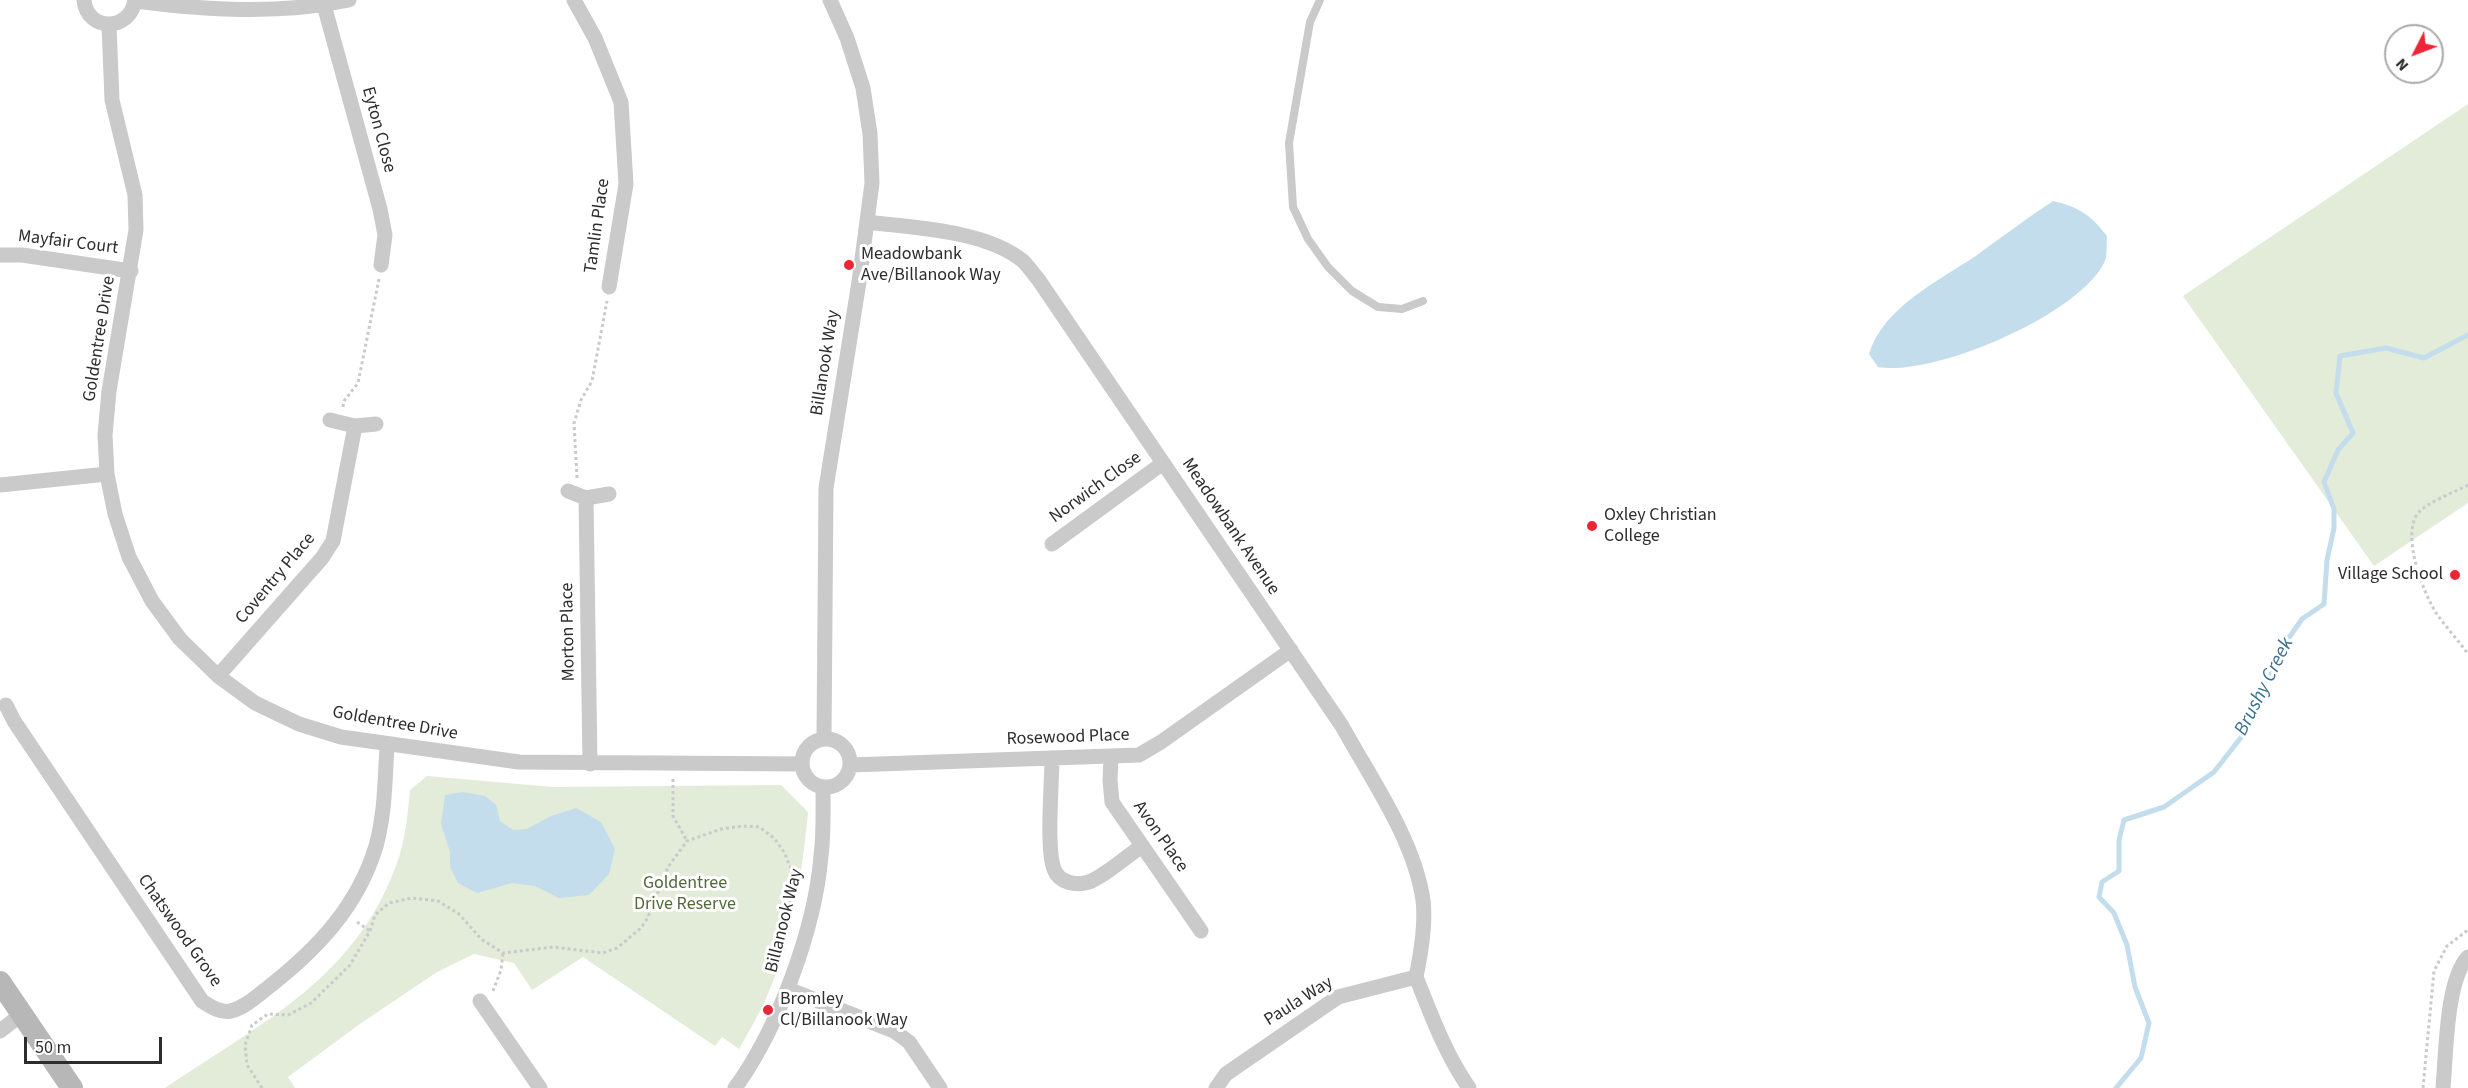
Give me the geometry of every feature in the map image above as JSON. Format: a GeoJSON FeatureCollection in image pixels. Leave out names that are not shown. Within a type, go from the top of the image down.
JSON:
{"type":"FeatureCollection","features":[{"type":"Feature","properties":{"kind":"main road"},"geometry":{"type":"LineString","coordinates":[[0,982],[72,1088]]}},
{"type":"Feature","properties":{"kind":"street"},"geometry":{"type":"LineString","coordinates":[[84,0],[88,13],[94,19],[108,25],[116,24],[129,15],[135,0],[218,9],[286,9],[349,0]]}},
{"type":"Feature","properties":{"kind":"street","name":"Tamlin Place"},"geometry":{"type":"LineString","coordinates":[[574,0],[595,38],[621,102],[626,184],[609,287]]}},
{"type":"Feature","properties":{"kind":"street","name":"Billanook Way"},"geometry":{"type":"LineString","coordinates":[[824,739],[826,488],[872,183],[870,134],[863,88],[847,38],[830,0]]}},
{"type":"Feature","properties":{"kind":"street","name":"Eyton Close"},"geometry":{"type":"LineString","coordinates":[[324,5],[380,209],[385,235],[381,266]]}},
{"type":"Feature","properties":{"kind":"street","name":"Goldentree Drive"},"geometry":{"type":"LineString","coordinates":[[108,25],[112,100],[135,195],[136,230],[131,271],[109,391],[105,435],[107,474],[115,514],[129,557],[152,601],[180,639],[218,676],[255,703],[298,724],[341,737],[387,746],[519,762],[802,764]]}},
{"type":"Feature","properties":{"kind":"street","name":"Meadowbank Avenue"},"geometry":{"type":"LineString","coordinates":[[867,222],[971,237],[1022,261],[1038,279],[1342,726],[1413,858],[1423,901],[1422,947],[1416,977]]}},
{"type":"Feature","properties":{"kind":"street","name":"Mayfair Court"},"geometry":{"type":"LineString","coordinates":[[0,255],[22,255],[131,271]]}},
{"type":"Feature","properties":{"kind":"street"},"geometry":{"type":"LineString","coordinates":[[342,423],[376,424]]}},
{"type":"Feature","properties":{"kind":"street","name":"Coventry Place"},"geometry":{"type":"LineString","coordinates":[[218,676],[322,558],[333,541],[342,423]]}},
{"type":"Feature","properties":{"kind":"street","name":"Norwich Close"},"geometry":{"type":"LineString","coordinates":[[1052,544],[1163,463]]}},
{"type":"Feature","properties":{"kind":"street"},"geometry":{"type":"LineString","coordinates":[[0,485],[107,474]]}},
{"type":"Feature","properties":{"kind":"street"},"geometry":{"type":"LineString","coordinates":[[577,495],[609,494]]}},
{"type":"Feature","properties":{"kind":"street","name":"Morton Place"},"geometry":{"type":"LineString","coordinates":[[577,495],[590,764]]}},
{"type":"Feature","properties":{"kind":"street","name":"Rosewood Place"},"geometry":{"type":"LineString","coordinates":[[850,765],[1111,758],[1139,755],[1161,742],[1291,650]]}},
{"type":"Feature","properties":{"kind":"street","name":"Chatswood Grove"},"geometry":{"type":"LineString","coordinates":[[6,705],[14,722],[202,1001],[216,1010],[231,1011],[247,1003],[296,965],[316,948],[348,906],[365,876],[376,846],[382,820],[387,746]]}},
{"type":"Feature","properties":{"kind":"street"},"geometry":{"type":"LineString","coordinates":[[831,739],[843,746],[850,765],[848,773],[838,784],[823,787],[806,777],[802,764],[802,757],[810,744],[831,739]]}},
{"type":"Feature","properties":{"kind":"street"},"geometry":{"type":"LineString","coordinates":[[1052,758],[1051,852],[1054,870],[1064,881],[1076,884],[1090,881],[1143,846]]}},
{"type":"Feature","properties":{"kind":"street","name":"Avon Place"},"geometry":{"type":"LineString","coordinates":[[1111,758],[1112,802],[1201,932]]}},
{"type":"Feature","properties":{"kind":"street","name":"Billanook Way"},"geometry":{"type":"LineString","coordinates":[[735,1088],[747,1071],[788,989],[798,955],[814,900],[821,856],[823,787]]}},
{"type":"Feature","properties":{"kind":"street"},"geometry":{"type":"LineString","coordinates":[[2443,1088],[2452,989],[2462,964],[2468,957]]}},
{"type":"Feature","properties":{"kind":"street"},"geometry":{"type":"LineString","coordinates":[[1416,977],[1436,1031],[1469,1088]]}},
{"type":"Feature","properties":{"kind":"street","name":"Paula Way"},"geometry":{"type":"LineString","coordinates":[[1216,1088],[1226,1074],[1338,997],[1416,977]]}},
{"type":"Feature","properties":{"kind":"street"},"geometry":{"type":"LineString","coordinates":[[788,989],[894,1031],[909,1042],[940,1088]]}},
{"type":"Feature","properties":{"kind":"street"},"geometry":{"type":"LineString","coordinates":[[480,1001],[540,1088]]}},
{"type":"Feature","properties":{"kind":"street"},"geometry":{"type":"LineString","coordinates":[[0,1032],[22,1014]]}},
{"type":"Feature","properties":{"kind":"lane"},"geometry":{"type":"LineString","coordinates":[[1320,0],[1310,22],[1289,143],[1289,181],[1293,207],[1308,238],[1328,267],[1352,291],[1377,307],[1402,309],[1423,301]]}},
{"type":"Feature","properties":{"kind":"path"},"geometry":{"type":"LineString","coordinates":[[342,423],[344,401],[358,383],[381,266]]}},
{"type":"Feature","properties":{"kind":"path"},"geometry":{"type":"LineString","coordinates":[[577,495],[578,468],[574,445],[574,423],[581,400],[592,381],[609,287]]}},
{"type":"Feature","properties":{"kind":"path"},"geometry":{"type":"LineString","coordinates":[[2468,485],[2420,511],[2413,521],[2411,543],[2425,590],[2435,611],[2468,654]]}},
{"type":"Feature","properties":{"kind":"path"},"geometry":{"type":"LineString","coordinates":[[674,763],[674,816],[687,841]]}},
{"type":"Feature","properties":{"kind":"path"},"geometry":{"type":"LineString","coordinates":[[262,1088],[247,1065],[245,1045],[252,1025],[268,1014],[288,1015],[311,1004],[350,965],[370,931],[375,915],[389,903],[412,898],[438,901],[459,914],[481,939],[503,953],[553,947],[603,953],[617,948],[630,939],[648,917],[668,867],[687,841],[721,829],[743,826],[759,827],[774,838],[784,852],[793,873],[792,898],[779,934],[778,946],[798,955]]}},
{"type":"Feature","properties":{"kind":"path"},"geometry":{"type":"LineString","coordinates":[[494,990],[501,970],[503,953]]}},
{"type":"Feature","properties":{"kind":"green space"},"geometry":{"type":"Polygon","coordinates":[[[2468,104],[2468,503],[2374,566],[2183,296],[2468,104]]]}},
{"type":"Feature","properties":{"kind":"green space","name":"Goldentree Drive Reserve"},"geometry":{"type":"Polygon","coordinates":[[[427,776],[553,787],[781,785],[808,812],[799,886],[788,935],[773,982],[739,1049],[722,1037],[715,1046],[583,957],[532,990],[514,963],[474,954],[437,972],[357,1026],[288,1077],[295,1088],[165,1088],[273,1017],[335,964],[361,933],[383,896],[400,854],[410,790],[427,776]]]}},
{"type":"Feature","properties":{"kind":"water"},"geometry":{"type":"Polygon","coordinates":[[[2053,201],[2084,213],[2107,236],[2104,263],[2089,283],[2066,303],[2036,321],[1967,352],[1903,368],[1878,367],[1869,354],[1886,322],[1899,309],[1930,285],[2053,201]]]}},
{"type":"Feature","properties":{"kind":"water"},"geometry":{"type":"Polygon","coordinates":[[[463,792],[485,796],[496,805],[500,821],[513,830],[527,829],[551,816],[576,808],[601,822],[615,849],[609,874],[589,895],[559,898],[535,886],[512,883],[477,893],[458,883],[450,867],[450,852],[441,824],[445,795],[463,792]]]}},
{"type":"Feature","properties":{"kind":"waterway","name":"Brushy Creek"},"geometry":{"type":"LineString","coordinates":[[2116,1088],[2141,1058],[2149,1023],[2135,987],[2127,945],[2114,913],[2099,897],[2102,882],[2119,871],[2119,840],[2124,820],[2164,807],[2214,772],[2246,731],[2263,698],[2263,684],[2270,676],[2286,642],[2302,619],[2324,604],[2327,560],[2334,528],[2334,509],[2324,482],[2338,450],[2353,433],[2336,393],[2340,356],[2386,348],[2424,358],[2468,335]]}},
{"type":"Feature","properties":{"kind":"place","name":"Meadowbank Ave/Billanook Way"},"geometry":{"type":"Point","coordinates":[849,265]}},
{"type":"Feature","properties":{"kind":"place","name":"Oxley Christian College"},"geometry":{"type":"Point","coordinates":[1592,526]}},
{"type":"Feature","properties":{"kind":"place","name":"Village School"},"geometry":{"type":"Point","coordinates":[2455,575]}},
{"type":"Feature","properties":{"kind":"place","name":"Bromley Cl/Billanook Way"},"geometry":{"type":"Point","coordinates":[768,1010]}}]}
